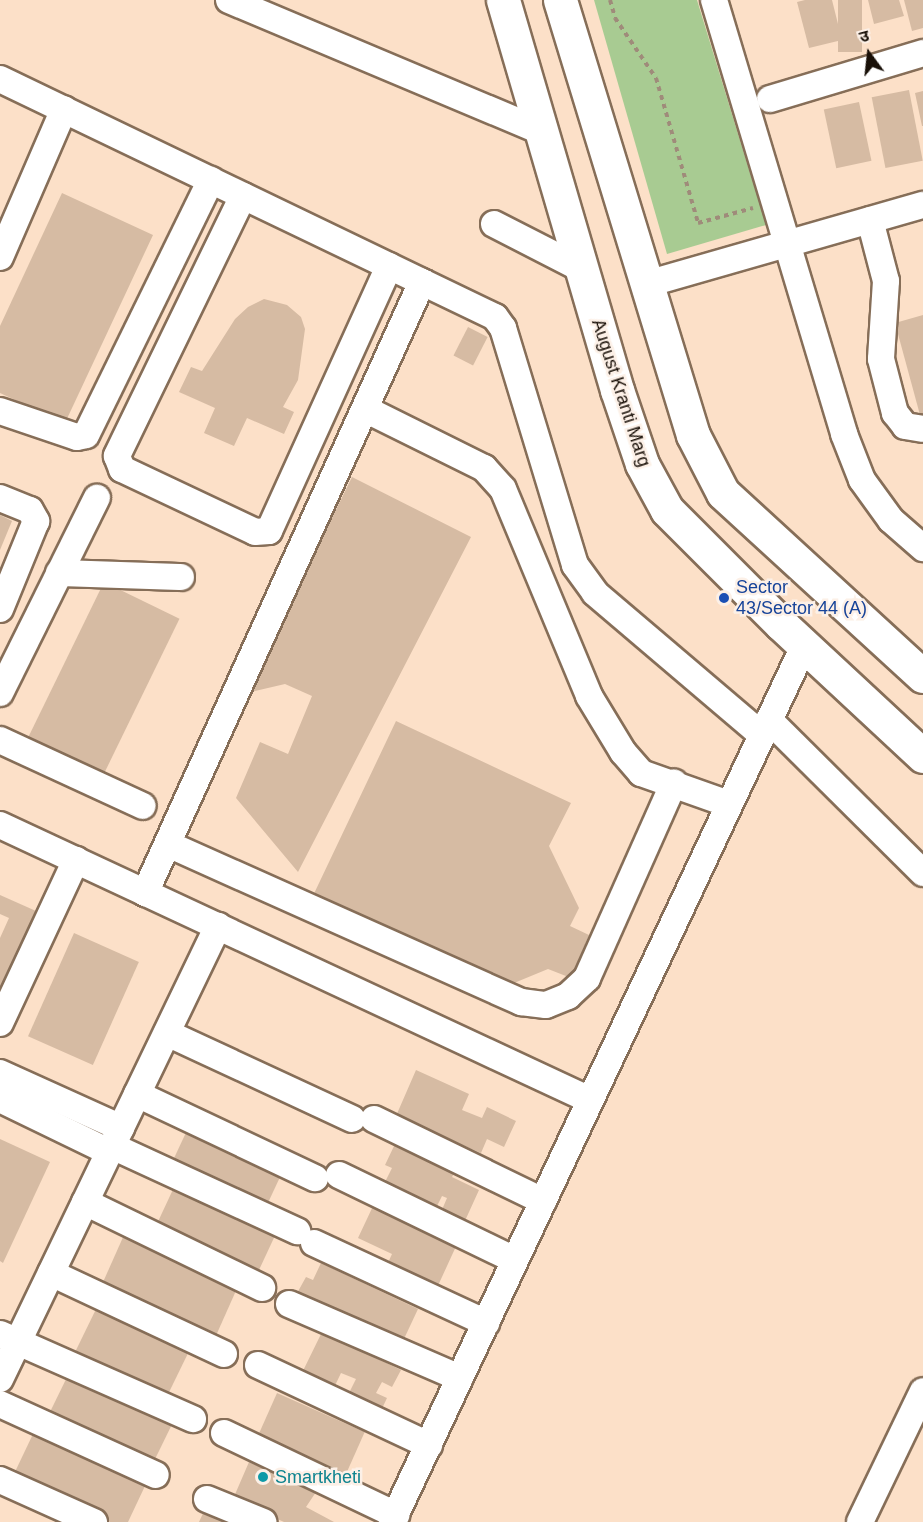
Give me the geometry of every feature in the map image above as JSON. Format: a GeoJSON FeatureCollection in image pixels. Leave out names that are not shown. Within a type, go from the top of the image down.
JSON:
{"type":"FeatureCollection","features":[{"type":"Feature","properties":{"kind":"main road","name":"August Kranti Marg"},"geometry":{"type":"LineString","coordinates":[[503,0],[642,464],[667,510],[804,646],[923,756]]}},
{"type":"Feature","properties":{"kind":"main road"},"geometry":{"type":"LineString","coordinates":[[560,0],[693,435],[723,493],[923,676]]}},
{"type":"Feature","properties":{"kind":"street"},"geometry":{"type":"LineString","coordinates":[[229,0],[542,131]]}},
{"type":"Feature","properties":{"kind":"street"},"geometry":{"type":"LineString","coordinates":[[714,0],[844,434],[862,480],[891,520],[923,548]]}},
{"type":"Feature","properties":{"kind":"street"},"geometry":{"type":"LineString","coordinates":[[770,99],[923,53]]}},
{"type":"Feature","properties":{"kind":"street"},"geometry":{"type":"LineString","coordinates":[[0,79],[422,282],[484,309],[503,328],[563,533],[575,565],[595,593],[765,727],[923,873]]}},
{"type":"Feature","properties":{"kind":"street"},"geometry":{"type":"LineString","coordinates":[[0,257],[64,109]]}},
{"type":"Feature","properties":{"kind":"street"},"geometry":{"type":"LineString","coordinates":[[0,411],[77,437],[86,435],[212,180]]}},
{"type":"Feature","properties":{"kind":"street"},"geometry":{"type":"LineString","coordinates":[[243,196],[117,456],[122,469],[255,532],[268,531],[389,266]]}},
{"type":"Feature","properties":{"kind":"street"},"geometry":{"type":"LineString","coordinates":[[647,284],[923,205]]}},
{"type":"Feature","properties":{"kind":"street"},"geometry":{"type":"LineString","coordinates":[[870,220],[886,281],[881,359],[896,413],[905,426],[923,429]]}},
{"type":"Feature","properties":{"kind":"street"},"geometry":{"type":"LineString","coordinates":[[494,224],[582,269]]}},
{"type":"Feature","properties":{"kind":"street"},"geometry":{"type":"LineString","coordinates":[[146,893],[170,845],[422,282]]}},
{"type":"Feature","properties":{"kind":"street"},"geometry":{"type":"LineString","coordinates":[[365,409],[484,468],[503,489],[589,696],[623,752],[641,773],[729,804]]}},
{"type":"Feature","properties":{"kind":"street"},"geometry":{"type":"LineString","coordinates":[[0,498],[30,510],[36,521],[0,609]]}},
{"type":"Feature","properties":{"kind":"street"},"geometry":{"type":"LineString","coordinates":[[0,693],[97,498]]}},
{"type":"Feature","properties":{"kind":"street"},"geometry":{"type":"LineString","coordinates":[[59,573],[181,577]]}},
{"type":"Feature","properties":{"kind":"street"},"geometry":{"type":"LineString","coordinates":[[224,1433],[394,1518],[804,646]]}},
{"type":"Feature","properties":{"kind":"street"},"geometry":{"type":"LineString","coordinates":[[0,740],[143,806]]}},
{"type":"Feature","properties":{"kind":"street"},"geometry":{"type":"LineString","coordinates":[[170,845],[521,1002],[546,1005],[568,996],[587,978],[674,783]]}},
{"type":"Feature","properties":{"kind":"street"},"geometry":{"type":"LineString","coordinates":[[0,825],[590,1100]]}},
{"type":"Feature","properties":{"kind":"street"},"geometry":{"type":"LineString","coordinates":[[0,1023],[76,860]]}},
{"type":"Feature","properties":{"kind":"street"},"geometry":{"type":"LineString","coordinates":[[0,1379],[9,1337],[51,1273],[218,927]]}},
{"type":"Feature","properties":{"kind":"street"},"geometry":{"type":"LineString","coordinates":[[166,1033],[543,1201]]}},
{"type":"Feature","properties":{"kind":"street"},"geometry":{"type":"LineString","coordinates":[[0,1073],[114,1142],[486,1323]]}},
{"type":"Feature","properties":{"kind":"street"},"geometry":{"type":"LineString","coordinates":[[137,1094],[515,1260]]}},
{"type":"Feature","properties":{"kind":"street"},"geometry":{"type":"LineString","coordinates":[[0,1099],[114,1142]]}},
{"type":"Feature","properties":{"kind":"street"},"geometry":{"type":"LineString","coordinates":[[85,1202],[262,1288]]}},
{"type":"Feature","properties":{"kind":"street"},"geometry":{"type":"LineString","coordinates":[[51,1273],[224,1354]]}},
{"type":"Feature","properties":{"kind":"street"},"geometry":{"type":"LineString","coordinates":[[289,1304],[460,1378]]}},
{"type":"Feature","properties":{"kind":"street"},"geometry":{"type":"LineString","coordinates":[[9,1337],[193,1419]]}},
{"type":"Feature","properties":{"kind":"street"},"geometry":{"type":"LineString","coordinates":[[258,1365],[429,1445]]}},
{"type":"Feature","properties":{"kind":"street"},"geometry":{"type":"LineString","coordinates":[[860,1522],[923,1391]]}},
{"type":"Feature","properties":{"kind":"street"},"geometry":{"type":"LineString","coordinates":[[0,1404],[156,1474]]}},
{"type":"Feature","properties":{"kind":"street"},"geometry":{"type":"LineString","coordinates":[[0,1480],[93,1522]]}},
{"type":"Feature","properties":{"kind":"street"},"geometry":{"type":"LineString","coordinates":[[207,1499],[263,1522]]}},
{"type":"Feature","properties":{"kind":"path"},"geometry":{"type":"LineString","coordinates":[[610,0],[615,18],[656,78],[698,223],[776,202]]}},
{"type":"Feature","properties":{"kind":"green space"},"geometry":{"type":"Polygon","coordinates":[[[594,0],[697,0],[766,225],[667,254],[594,0]]]}},
{"type":"Feature","properties":{"kind":"building"},"geometry":{"type":"Polygon","coordinates":[[[832,0],[842,40],[809,48],[797,2],[832,0]]]}},
{"type":"Feature","properties":{"kind":"building"},"geometry":{"type":"Polygon","coordinates":[[[838,0],[862,0],[862,52],[838,52],[838,0]]]}},
{"type":"Feature","properties":{"kind":"building"},"geometry":{"type":"Polygon","coordinates":[[[868,0],[899,0],[904,16],[874,24],[868,0]]]}},
{"type":"Feature","properties":{"kind":"building"},"geometry":{"type":"Polygon","coordinates":[[[904,0],[923,0],[923,28],[912,31],[904,0]]]}},
{"type":"Feature","properties":{"kind":"building"},"geometry":{"type":"Polygon","coordinates":[[[909,90],[923,161],[885,168],[872,97],[909,90]]]}},
{"type":"Feature","properties":{"kind":"building"},"geometry":{"type":"Polygon","coordinates":[[[923,91],[923,126],[922,126],[915,93],[923,91]]]}},
{"type":"Feature","properties":{"kind":"building"},"geometry":{"type":"Polygon","coordinates":[[[859,102],[871,161],[836,168],[824,109],[859,102]]]}},
{"type":"Feature","properties":{"kind":"building"},"geometry":{"type":"Polygon","coordinates":[[[62,193],[153,235],[65,423],[0,393],[0,326],[62,193]]]}},
{"type":"Feature","properties":{"kind":"building"},"geometry":{"type":"Polygon","coordinates":[[[264,299],[287,305],[301,317],[305,329],[298,380],[283,407],[294,412],[284,434],[247,418],[234,446],[204,433],[215,408],[179,392],[191,367],[202,371],[235,319],[248,307],[264,299]]]}},
{"type":"Feature","properties":{"kind":"building"},"geometry":{"type":"Polygon","coordinates":[[[923,315],[923,414],[920,415],[895,323],[923,315]]]}},
{"type":"Feature","properties":{"kind":"building"},"geometry":{"type":"Polygon","coordinates":[[[468,327],[488,337],[473,365],[453,356],[468,327]]]}},
{"type":"Feature","properties":{"kind":"building"},"geometry":{"type":"Polygon","coordinates":[[[352,477],[471,537],[298,872],[236,798],[260,742],[288,754],[312,696],[285,684],[246,693],[352,477]]]}},
{"type":"Feature","properties":{"kind":"building"},"geometry":{"type":"Polygon","coordinates":[[[0,515],[12,521],[0,550],[0,515]]]}},
{"type":"Feature","properties":{"kind":"building"},"geometry":{"type":"Polygon","coordinates":[[[104,582],[179,619],[100,782],[24,746],[104,582]]]}},
{"type":"Feature","properties":{"kind":"building"},"geometry":{"type":"Polygon","coordinates":[[[396,721],[571,803],[549,846],[579,908],[570,926],[589,935],[571,978],[548,969],[497,990],[310,902],[396,721]]]}},
{"type":"Feature","properties":{"kind":"building"},"geometry":{"type":"Polygon","coordinates":[[[0,895],[36,911],[0,987],[0,938],[9,918],[0,914],[0,895]]]}},
{"type":"Feature","properties":{"kind":"building"},"geometry":{"type":"Polygon","coordinates":[[[74,933],[139,962],[93,1065],[28,1036],[74,933]]]}},
{"type":"Feature","properties":{"kind":"building"},"geometry":{"type":"Polygon","coordinates":[[[416,1070],[469,1094],[462,1110],[482,1118],[487,1107],[516,1121],[504,1147],[487,1139],[481,1153],[396,1116],[416,1070]]]}},
{"type":"Feature","properties":{"kind":"building"},"geometry":{"type":"Polygon","coordinates":[[[190,1124],[284,1168],[264,1211],[170,1167],[190,1124]]]}},
{"type":"Feature","properties":{"kind":"building"},"geometry":{"type":"Polygon","coordinates":[[[0,1139],[50,1162],[3,1263],[0,1261],[0,1139]]]}},
{"type":"Feature","properties":{"kind":"building"},"geometry":{"type":"Polygon","coordinates":[[[395,1144],[455,1171],[452,1177],[479,1190],[464,1223],[441,1212],[447,1198],[442,1196],[435,1210],[383,1186],[392,1168],[385,1165],[395,1144]]]}},
{"type":"Feature","properties":{"kind":"building"},"geometry":{"type":"Polygon","coordinates":[[[176,1183],[278,1230],[255,1278],[154,1231],[176,1183]]]}},
{"type":"Feature","properties":{"kind":"building"},"geometry":{"type":"Polygon","coordinates":[[[374,1204],[458,1242],[436,1290],[386,1267],[392,1254],[358,1238],[374,1204]]]}},
{"type":"Feature","properties":{"kind":"building"},"geometry":{"type":"Polygon","coordinates":[[[124,1235],[238,1286],[216,1336],[102,1285],[124,1235]]]}},
{"type":"Feature","properties":{"kind":"building"},"geometry":{"type":"Polygon","coordinates":[[[321,1263],[418,1309],[403,1341],[296,1295],[306,1277],[313,1280],[321,1263]]]}},
{"type":"Feature","properties":{"kind":"building"},"geometry":{"type":"Polygon","coordinates":[[[99,1303],[191,1348],[167,1397],[75,1352],[99,1303]]]}},
{"type":"Feature","properties":{"kind":"building"},"geometry":{"type":"Polygon","coordinates":[[[322,1332],[401,1370],[392,1387],[382,1382],[376,1393],[387,1398],[378,1417],[345,1401],[356,1379],[341,1373],[331,1394],[299,1379],[322,1332]]]}},
{"type":"Feature","properties":{"kind":"building"},"geometry":{"type":"Polygon","coordinates":[[[70,1371],[173,1421],[153,1464],[49,1413],[70,1371]]]}},
{"type":"Feature","properties":{"kind":"building"},"geometry":{"type":"Polygon","coordinates":[[[277,1393],[365,1432],[346,1475],[258,1436],[277,1393]]]}},
{"type":"Feature","properties":{"kind":"building"},"geometry":{"type":"Polygon","coordinates":[[[33,1434],[145,1486],[128,1522],[110,1522],[13,1476],[33,1434]]]}},
{"type":"Feature","properties":{"kind":"building","name":"Smartkheti"},"geometry":{"type":"Polygon","coordinates":[[[249,1462],[316,1492],[306,1507],[334,1522],[284,1522],[233,1499],[249,1462]]]}},
{"type":"Feature","properties":{"kind":"building"},"geometry":{"type":"Polygon","coordinates":[[[206,1507],[239,1522],[199,1522],[206,1507]]]}},
{"type":"Feature","properties":{"kind":"place","name":"Sector 43/Sector 44 (A)"},"geometry":{"type":"Point","coordinates":[724,598]}},
{"type":"Feature","properties":{"kind":"place","name":"Smartkheti"},"geometry":{"type":"Point","coordinates":[263,1477]}}]}
